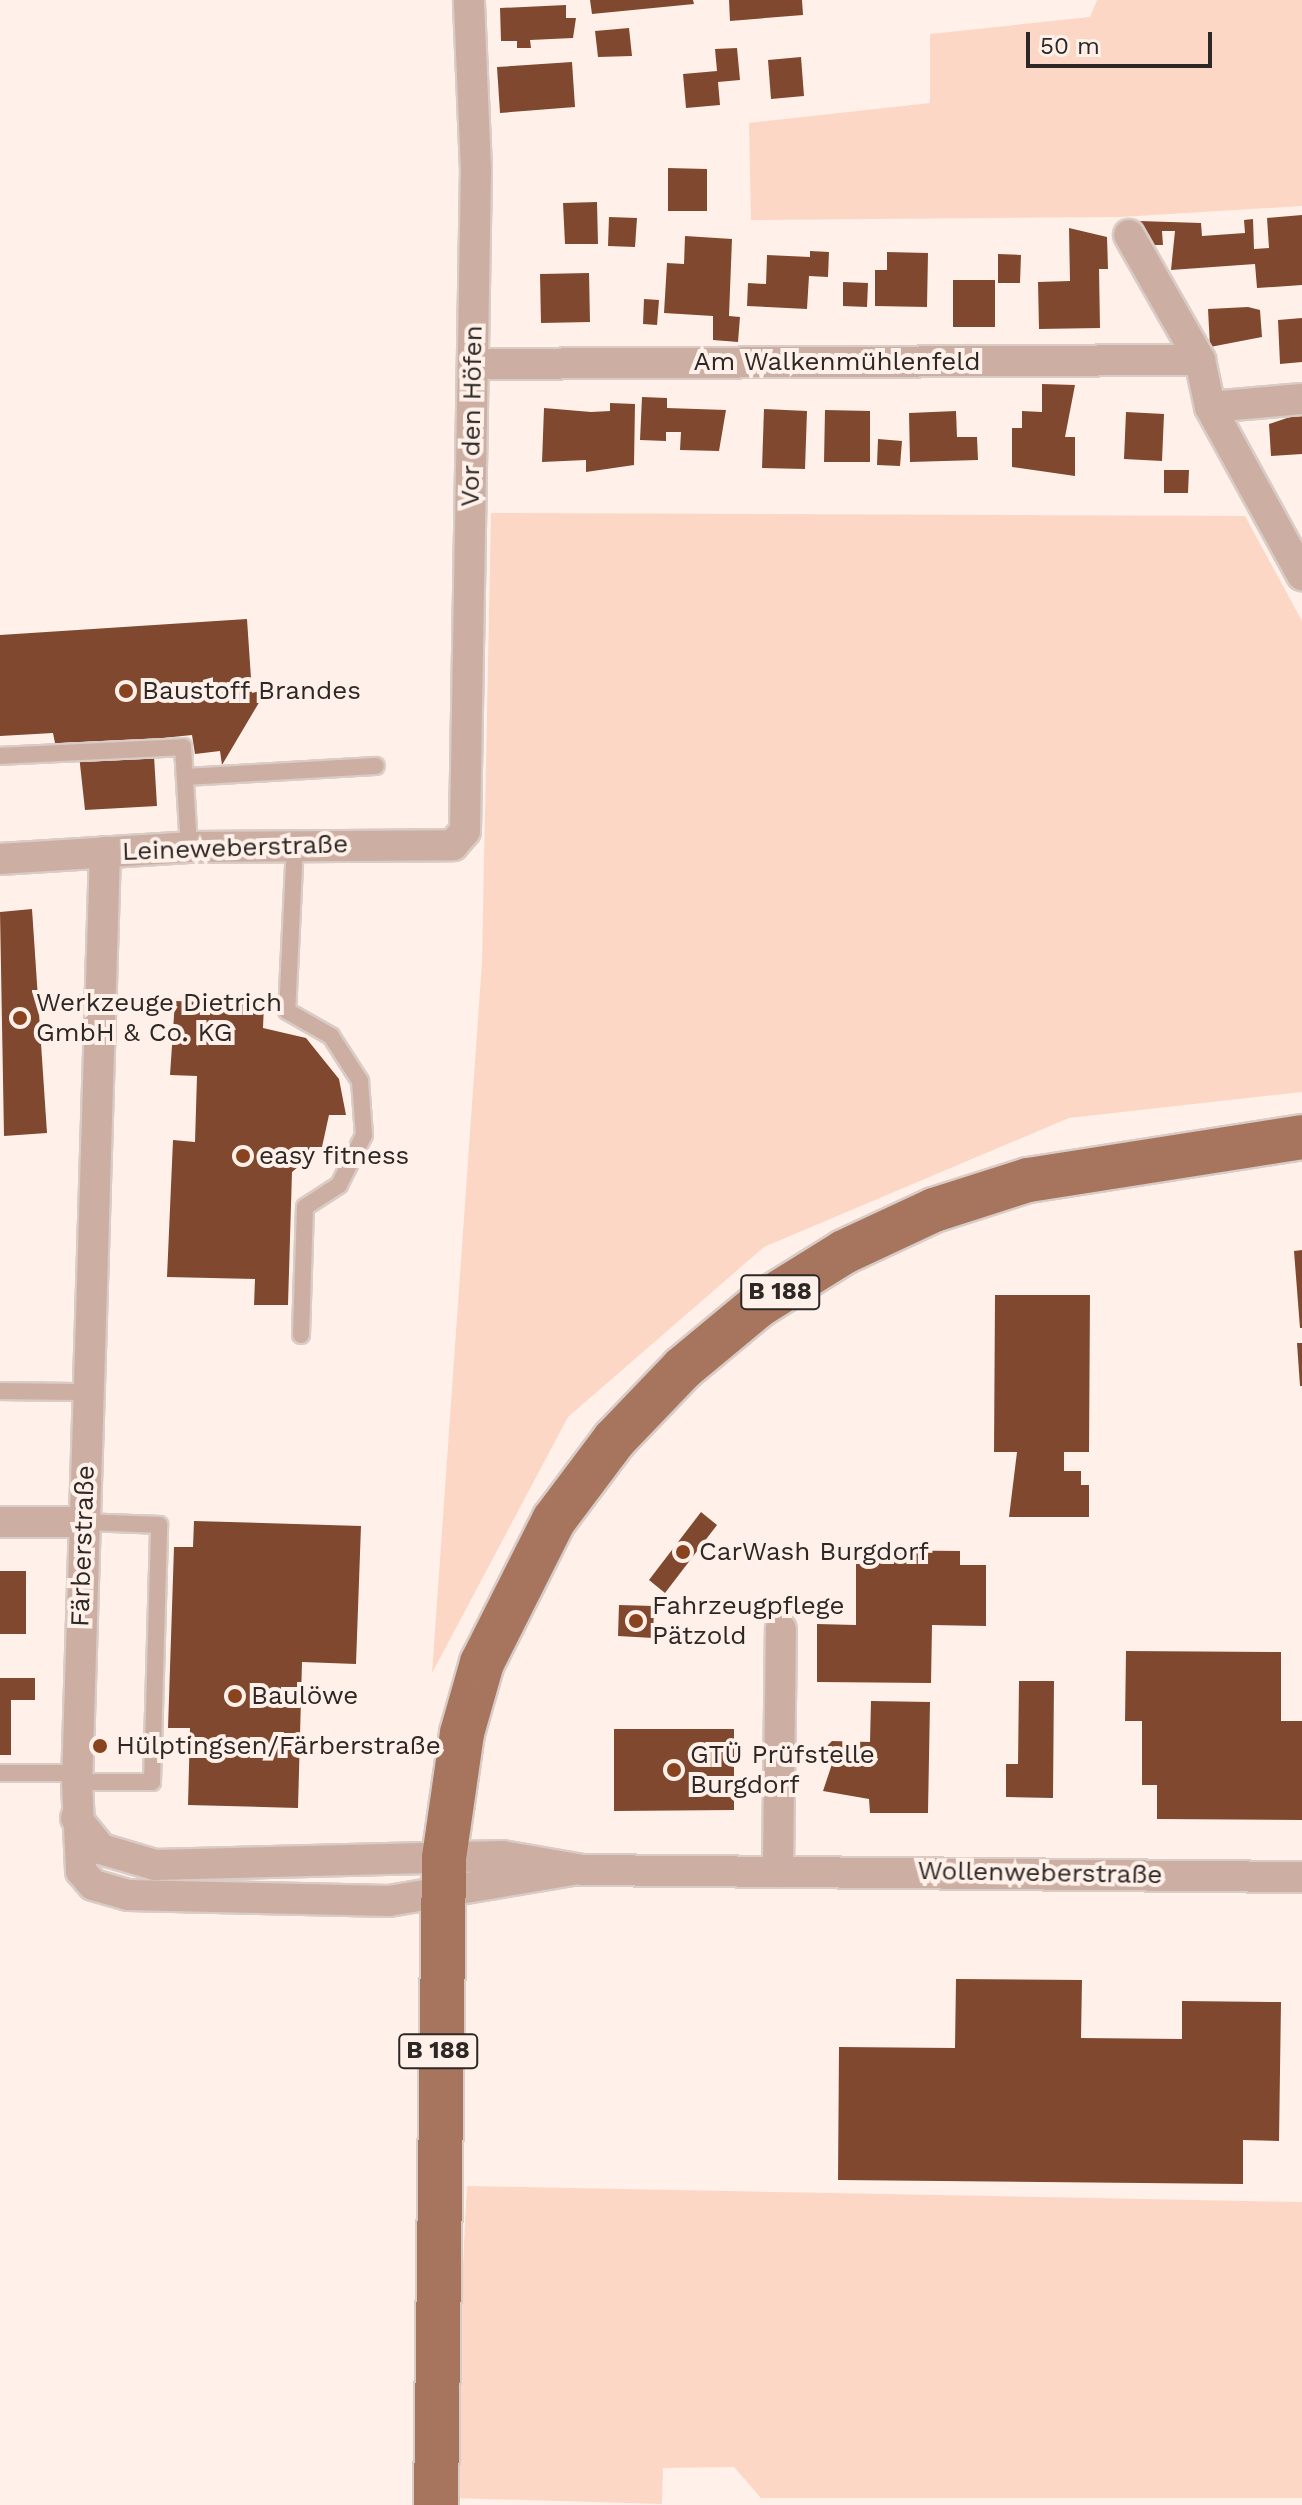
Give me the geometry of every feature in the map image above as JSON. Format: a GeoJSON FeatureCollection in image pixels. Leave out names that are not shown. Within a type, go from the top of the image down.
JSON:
{"type":"FeatureCollection","features":[{"type":"Feature","properties":{"kind":"main road","name":"B 188"},"geometry":{"type":"LineString","coordinates":[[436,2505],[443,1876],[465,1722],[511,1595],[614,1440],[720,1336],[844,1252],[981,1194],[1125,1160],[1302,1137]]}},
{"type":"Feature","properties":{"kind":"street","name":"Vor den Höfen"},"geometry":{"type":"LineString","coordinates":[[465,831],[473,364],[469,0]]}},
{"type":"Feature","properties":{"kind":"street"},"geometry":{"type":"LineString","coordinates":[[1129,235],[1200,360],[1210,407],[1302,575]]}},
{"type":"Feature","properties":{"kind":"street","name":"Am Walkenmühlenfeld"},"geometry":{"type":"LineString","coordinates":[[473,364],[1200,360]]}},
{"type":"Feature","properties":{"kind":"street"},"geometry":{"type":"LineString","coordinates":[[1210,407],[1302,399]]}},
{"type":"Feature","properties":{"kind":"street","name":"Leineweberstraße"},"geometry":{"type":"LineString","coordinates":[[0,859],[189,847],[453,845],[465,831]]}},
{"type":"Feature","properties":{"kind":"street","name":"Färberstraße"},"geometry":{"type":"LineString","coordinates":[[76,1818],[105,852]]}},
{"type":"Feature","properties":{"kind":"street"},"geometry":{"type":"LineString","coordinates":[[0,1522],[83,1522]]}},
{"type":"Feature","properties":{"kind":"street"},"geometry":{"type":"LineString","coordinates":[[778,1869],[781,1629]]}},
{"type":"Feature","properties":{"kind":"street","name":"Wollenweberstraße"},"geometry":{"type":"LineString","coordinates":[[76,1818],[101,1849],[155,1865],[443,1876],[502,1856],[572,1870],[778,1869],[1302,1877]]}},
{"type":"Feature","properties":{"kind":"lane"},"geometry":{"type":"LineString","coordinates":[[0,756],[183,747],[189,847]]}},
{"type":"Feature","properties":{"kind":"lane"},"geometry":{"type":"LineString","coordinates":[[185,777],[376,766]]}},
{"type":"Feature","properties":{"kind":"lane"},"geometry":{"type":"LineString","coordinates":[[295,844],[287,1011],[331,1036],[360,1081],[364,1135],[339,1185],[305,1207],[301,1335]]}},
{"type":"Feature","properties":{"kind":"lane"},"geometry":{"type":"LineString","coordinates":[[0,1391],[88,1392]]}},
{"type":"Feature","properties":{"kind":"lane"},"geometry":{"type":"LineString","coordinates":[[0,1773],[152,1782],[159,1525],[83,1522]]}},
{"type":"Feature","properties":{"kind":"shaded area"},"geometry":{"type":"Polygon","coordinates":[[[1097,0],[1302,0],[1302,206],[1121,217],[751,220],[749,123],[930,103],[930,34],[1090,17],[1097,0]]]}},
{"type":"Feature","properties":{"kind":"shaded area"},"geometry":{"type":"Polygon","coordinates":[[[491,513],[1245,516],[1302,621],[1302,1092],[1069,1118],[764,1247],[568,1417],[432,1673],[482,962],[491,513]]]}},
{"type":"Feature","properties":{"kind":"shaded area"},"geometry":{"type":"Polygon","coordinates":[[[467,2186],[1302,2202],[1302,2498],[761,2498],[734,2467],[663,2468],[662,2504],[451,2498],[467,2186]]]}},
{"type":"Feature","properties":{"kind":"building"},"geometry":{"type":"Polygon","coordinates":[[[590,0],[693,0],[694,4],[592,14],[590,0]]]}},
{"type":"Feature","properties":{"kind":"building"},"geometry":{"type":"Polygon","coordinates":[[[729,0],[802,0],[803,15],[730,21],[729,0]]]}},
{"type":"Feature","properties":{"kind":"building"},"geometry":{"type":"Polygon","coordinates":[[[566,5],[566,18],[576,18],[573,38],[530,40],[531,48],[517,48],[517,41],[501,41],[500,8],[566,5]]]}},
{"type":"Feature","properties":{"kind":"building"},"geometry":{"type":"Polygon","coordinates":[[[629,28],[632,56],[598,57],[595,31],[629,28]]]}},
{"type":"Feature","properties":{"kind":"building"},"geometry":{"type":"Polygon","coordinates":[[[737,48],[740,80],[718,82],[720,105],[686,108],[683,74],[717,71],[715,49],[737,48]]]}},
{"type":"Feature","properties":{"kind":"building"},"geometry":{"type":"Polygon","coordinates":[[[801,57],[804,96],[771,99],[768,60],[801,57]]]}},
{"type":"Feature","properties":{"kind":"building"},"geometry":{"type":"Polygon","coordinates":[[[572,62],[575,107],[500,113],[497,67],[572,62]]]}},
{"type":"Feature","properties":{"kind":"building"},"geometry":{"type":"Polygon","coordinates":[[[668,168],[707,169],[707,211],[668,211],[668,168]]]}},
{"type":"Feature","properties":{"kind":"building"},"geometry":{"type":"Polygon","coordinates":[[[597,202],[598,244],[565,244],[563,203],[597,202]]]}},
{"type":"Feature","properties":{"kind":"building"},"geometry":{"type":"Polygon","coordinates":[[[1302,215],[1302,285],[1257,288],[1255,264],[1171,270],[1175,231],[1162,231],[1163,245],[1141,245],[1139,221],[1201,223],[1202,236],[1245,233],[1244,220],[1253,219],[1254,249],[1269,248],[1267,218],[1302,215]]]}},
{"type":"Feature","properties":{"kind":"building"},"geometry":{"type":"Polygon","coordinates":[[[609,217],[637,218],[635,247],[608,246],[609,217]]]}},
{"type":"Feature","properties":{"kind":"building"},"geometry":{"type":"Polygon","coordinates":[[[1069,228],[1107,237],[1108,269],[1099,269],[1100,328],[1039,329],[1038,282],[1070,281],[1069,228]]]}},
{"type":"Feature","properties":{"kind":"building"},"geometry":{"type":"Polygon","coordinates":[[[685,236],[732,239],[729,316],[740,317],[738,342],[713,340],[713,316],[664,313],[667,263],[684,264],[685,236]]]}},
{"type":"Feature","properties":{"kind":"building"},"geometry":{"type":"Polygon","coordinates":[[[810,251],[829,252],[828,277],[809,276],[807,309],[747,306],[748,283],[766,284],[767,255],[810,257],[810,251]]]}},
{"type":"Feature","properties":{"kind":"building"},"geometry":{"type":"Polygon","coordinates":[[[887,252],[928,253],[927,307],[875,306],[875,270],[887,270],[887,252]]]}},
{"type":"Feature","properties":{"kind":"building"},"geometry":{"type":"Polygon","coordinates":[[[998,254],[1021,255],[1020,283],[998,283],[998,254]]]}},
{"type":"Feature","properties":{"kind":"building"},"geometry":{"type":"Polygon","coordinates":[[[589,273],[590,322],[541,323],[540,274],[589,273]]]}},
{"type":"Feature","properties":{"kind":"building"},"geometry":{"type":"Polygon","coordinates":[[[953,280],[995,280],[995,327],[953,327],[953,280]]]}},
{"type":"Feature","properties":{"kind":"building"},"geometry":{"type":"Polygon","coordinates":[[[843,282],[868,283],[867,307],[843,306],[843,282]]]}},
{"type":"Feature","properties":{"kind":"building"},"geometry":{"type":"Polygon","coordinates":[[[644,299],[659,300],[657,325],[643,324],[644,299]]]}},
{"type":"Feature","properties":{"kind":"building"},"geometry":{"type":"Polygon","coordinates":[[[1248,307],[1260,310],[1262,337],[1210,347],[1208,309],[1248,307]]]}},
{"type":"Feature","properties":{"kind":"building"},"geometry":{"type":"Polygon","coordinates":[[[1302,318],[1302,362],[1280,364],[1278,320],[1302,318]]]}},
{"type":"Feature","properties":{"kind":"building"},"geometry":{"type":"Polygon","coordinates":[[[1042,384],[1075,385],[1065,437],[1075,437],[1075,476],[1012,467],[1012,428],[1022,428],[1022,411],[1042,412],[1042,384]]]}},
{"type":"Feature","properties":{"kind":"building"},"geometry":{"type":"Polygon","coordinates":[[[642,397],[667,398],[667,408],[726,410],[719,451],[680,450],[681,432],[666,432],[666,441],[640,440],[642,397]]]}},
{"type":"Feature","properties":{"kind":"building"},"geometry":{"type":"Polygon","coordinates":[[[610,403],[635,404],[634,465],[586,472],[586,460],[542,462],[544,408],[610,411],[610,403]]]}},
{"type":"Feature","properties":{"kind":"building"},"geometry":{"type":"Polygon","coordinates":[[[764,409],[807,411],[805,469],[762,468],[764,409]]]}},
{"type":"Feature","properties":{"kind":"building"},"geometry":{"type":"Polygon","coordinates":[[[825,410],[870,411],[870,462],[824,462],[825,410]]]}},
{"type":"Feature","properties":{"kind":"building"},"geometry":{"type":"Polygon","coordinates":[[[956,411],[957,437],[977,437],[978,460],[910,462],[909,413],[956,411]]]}},
{"type":"Feature","properties":{"kind":"building"},"geometry":{"type":"Polygon","coordinates":[[[1126,412],[1164,414],[1162,461],[1124,459],[1126,412]]]}},
{"type":"Feature","properties":{"kind":"building"},"geometry":{"type":"Polygon","coordinates":[[[1302,413],[1302,454],[1271,456],[1269,424],[1302,413]]]}},
{"type":"Feature","properties":{"kind":"building"},"geometry":{"type":"Polygon","coordinates":[[[878,439],[902,441],[900,466],[877,465],[878,439]]]}},
{"type":"Feature","properties":{"kind":"building"},"geometry":{"type":"Polygon","coordinates":[[[1164,470],[1189,470],[1188,493],[1164,493],[1164,470]]]}},
{"type":"Feature","properties":{"kind":"building","name":"Baustoff Brandes"},"geometry":{"type":"Polygon","coordinates":[[[247,619],[252,693],[267,689],[222,765],[220,751],[195,754],[192,735],[153,739],[157,806],[85,810],[78,746],[56,748],[53,733],[0,736],[0,635],[247,619]]]}},
{"type":"Feature","properties":{"kind":"building","name":"Werkzeuge Dietrich GmbH & Co. KG"},"geometry":{"type":"Polygon","coordinates":[[[32,909],[47,1133],[4,1136],[0,912],[32,909]]]}},
{"type":"Feature","properties":{"kind":"building","name":"easy fitness"},"geometry":{"type":"Polygon","coordinates":[[[175,1001],[264,1004],[263,1028],[306,1038],[339,1079],[346,1115],[329,1115],[322,1147],[292,1172],[288,1305],[254,1305],[255,1279],[167,1277],[173,1140],[195,1142],[197,1076],[170,1075],[175,1001]]]}},
{"type":"Feature","properties":{"kind":"building"},"geometry":{"type":"Polygon","coordinates":[[[1302,1250],[1302,1328],[1300,1328],[1294,1251],[1302,1250]]]}},
{"type":"Feature","properties":{"kind":"building"},"geometry":{"type":"Polygon","coordinates":[[[995,1295],[1090,1295],[1089,1452],[1064,1452],[1064,1471],[1081,1471],[1081,1485],[1089,1485],[1089,1517],[1009,1517],[1017,1452],[994,1452],[995,1295]]]}},
{"type":"Feature","properties":{"kind":"building"},"geometry":{"type":"Polygon","coordinates":[[[1297,1343],[1302,1343],[1302,1386],[1300,1386],[1297,1343]]]}},
{"type":"Feature","properties":{"kind":"building","name":"CarWash Burgdorf"},"geometry":{"type":"Polygon","coordinates":[[[701,1512],[717,1525],[665,1593],[649,1580],[701,1512]]]}},
{"type":"Feature","properties":{"kind":"building","name":"Baulöwe"},"geometry":{"type":"Polygon","coordinates":[[[194,1521],[361,1526],[356,1664],[302,1662],[298,1808],[188,1805],[190,1728],[168,1728],[174,1547],[193,1547],[194,1521]]]}},
{"type":"Feature","properties":{"kind":"building"},"geometry":{"type":"Polygon","coordinates":[[[856,1550],[960,1551],[960,1565],[986,1565],[986,1626],[932,1625],[931,1683],[817,1682],[817,1624],[856,1625],[856,1550]]]}},
{"type":"Feature","properties":{"kind":"building"},"geometry":{"type":"Polygon","coordinates":[[[0,1571],[26,1571],[26,1634],[0,1634],[0,1571]]]}},
{"type":"Feature","properties":{"kind":"building","name":"Fahrzeugpflege Pätzold"},"geometry":{"type":"Polygon","coordinates":[[[619,1605],[654,1606],[653,1638],[618,1636],[619,1605]]]}},
{"type":"Feature","properties":{"kind":"building"},"geometry":{"type":"Polygon","coordinates":[[[1126,1651],[1281,1652],[1281,1721],[1302,1721],[1302,1820],[1157,1819],[1157,1785],[1142,1785],[1142,1721],[1125,1721],[1126,1651]]]}},
{"type":"Feature","properties":{"kind":"building"},"geometry":{"type":"Polygon","coordinates":[[[0,1678],[35,1678],[35,1700],[11,1700],[11,1755],[0,1755],[0,1678]]]}},
{"type":"Feature","properties":{"kind":"building"},"geometry":{"type":"Polygon","coordinates":[[[1019,1681],[1054,1681],[1053,1798],[1006,1797],[1006,1764],[1018,1764],[1019,1681]]]}},
{"type":"Feature","properties":{"kind":"building"},"geometry":{"type":"Polygon","coordinates":[[[871,1701],[930,1702],[928,1813],[870,1813],[869,1799],[823,1791],[832,1764],[824,1749],[832,1741],[870,1742],[871,1701]]]}},
{"type":"Feature","properties":{"kind":"building","name":"GTÜ Prüfstelle Burgdorf"},"geometry":{"type":"Polygon","coordinates":[[[614,1729],[734,1729],[734,1810],[614,1811],[614,1729]]]}},
{"type":"Feature","properties":{"kind":"building"},"geometry":{"type":"Polygon","coordinates":[[[956,1979],[1082,1980],[1081,2038],[1182,2039],[1182,2001],[1281,2002],[1279,2141],[1243,2140],[1243,2184],[838,2180],[839,2047],[955,2048],[956,1979]]]}},
{"type":"Feature","properties":{"kind":"place","name":"Baustoff Brandes"},"geometry":{"type":"Point","coordinates":[126,691]}},
{"type":"Feature","properties":{"kind":"place","name":"Werkzeuge Dietrich GmbH & Co. KG"},"geometry":{"type":"Point","coordinates":[20,1018]}},
{"type":"Feature","properties":{"kind":"place","name":"easy fitness"},"geometry":{"type":"Point","coordinates":[243,1156]}},
{"type":"Feature","properties":{"kind":"place","name":"CarWash Burgdorf"},"geometry":{"type":"Point","coordinates":[683,1552]}},
{"type":"Feature","properties":{"kind":"place","name":"Fahrzeugpflege Pätzold"},"geometry":{"type":"Point","coordinates":[636,1621]}},
{"type":"Feature","properties":{"kind":"place","name":"Baulöwe"},"geometry":{"type":"Point","coordinates":[235,1696]}},
{"type":"Feature","properties":{"kind":"place","name":"Hülptingsen/Färberstraße"},"geometry":{"type":"Point","coordinates":[100,1746]}},
{"type":"Feature","properties":{"kind":"place","name":"GTÜ Prüfstelle Burgdorf"},"geometry":{"type":"Point","coordinates":[674,1770]}}]}
